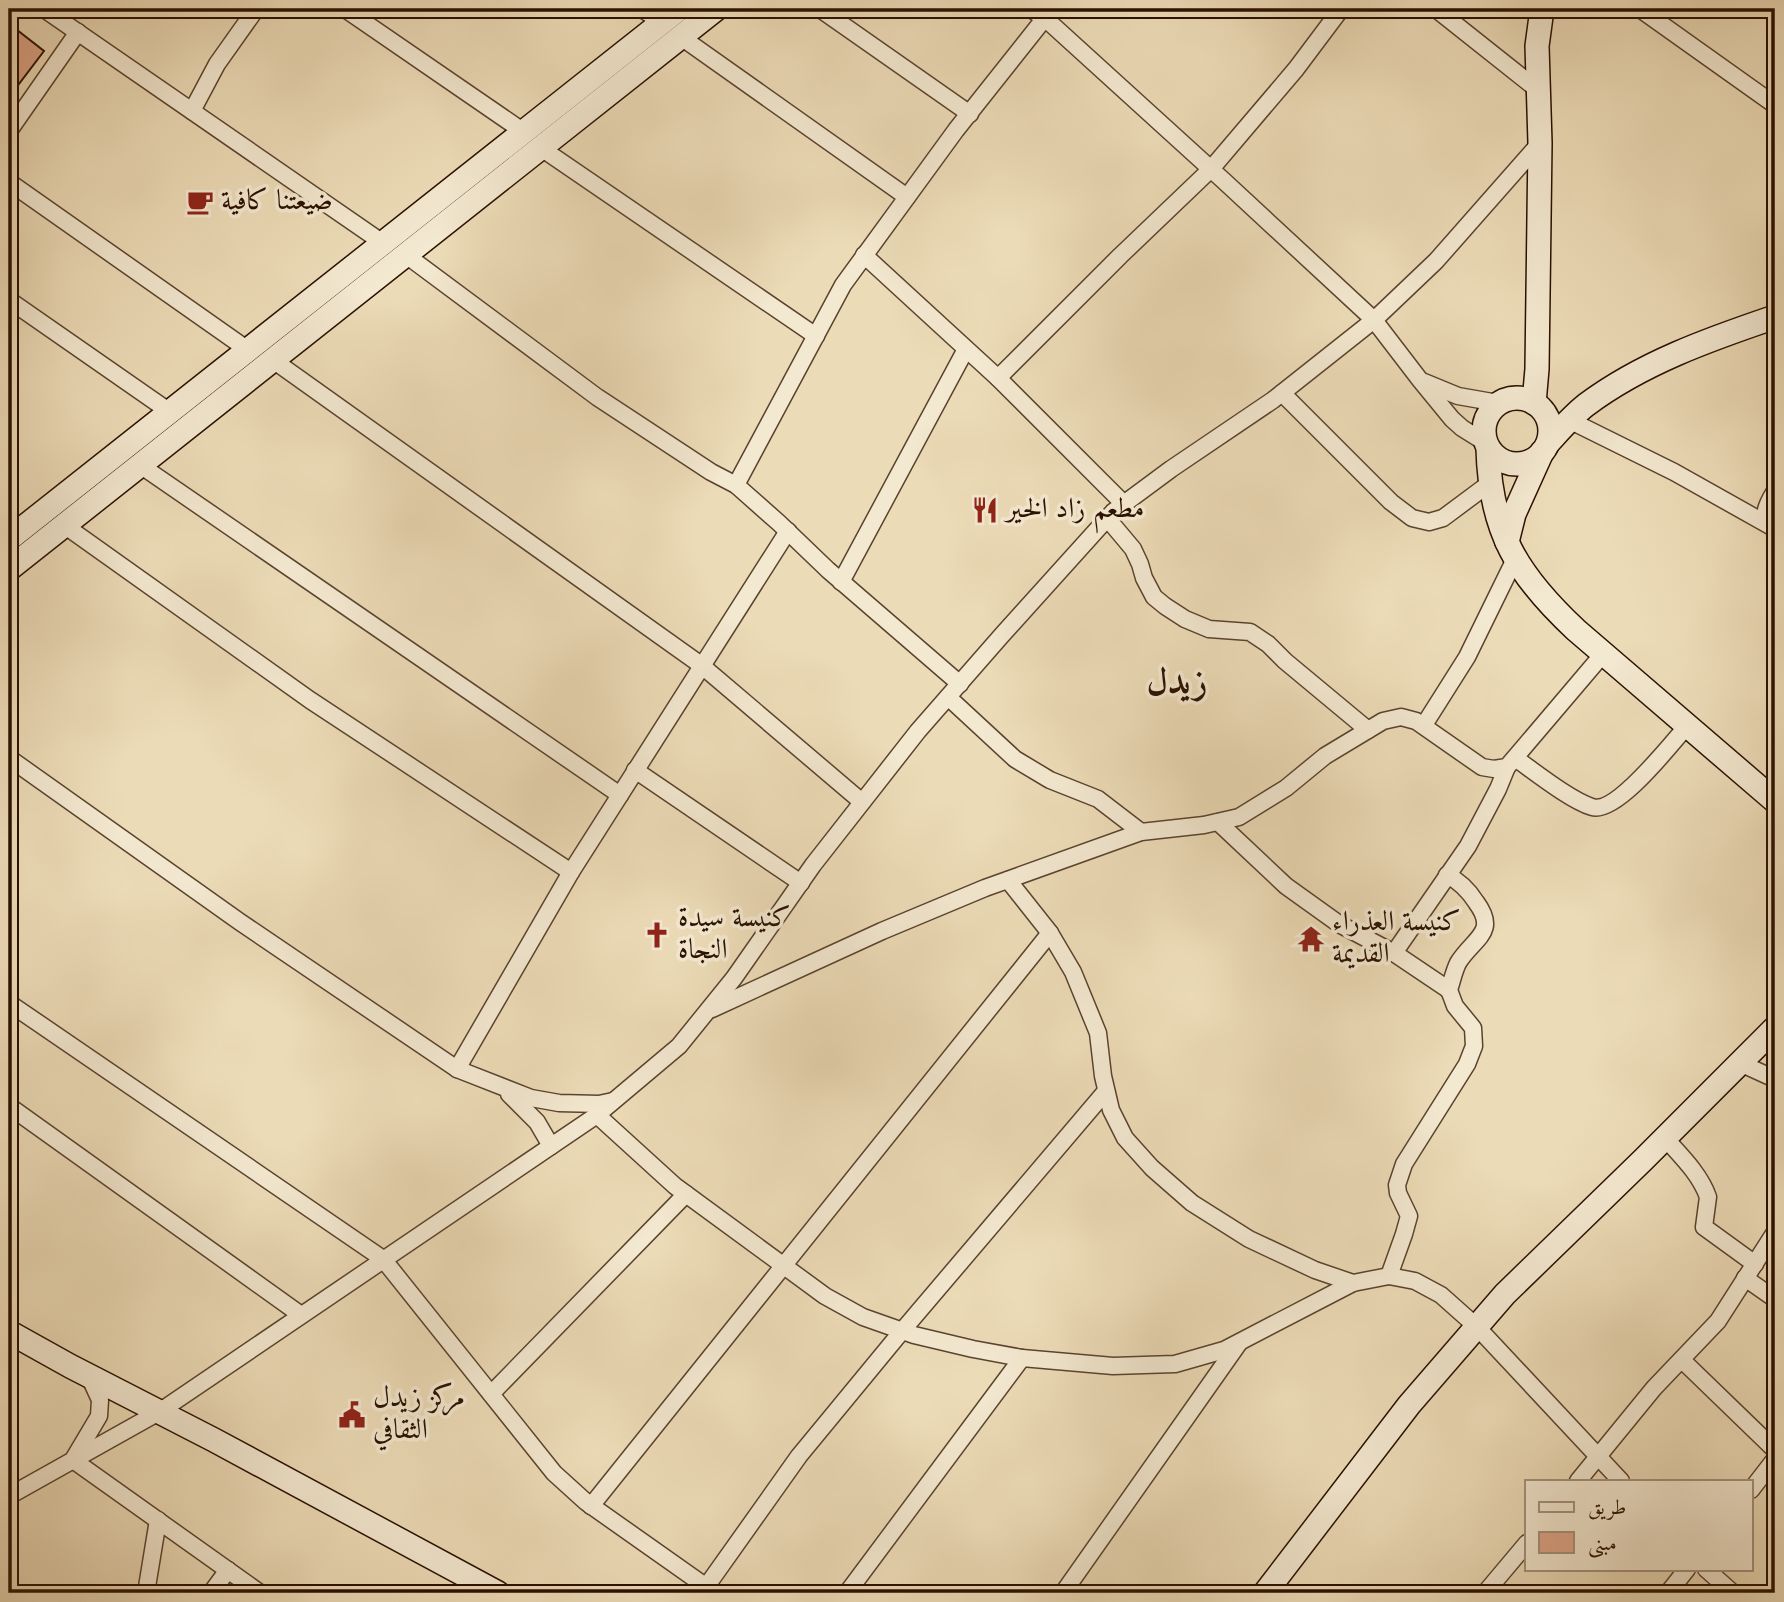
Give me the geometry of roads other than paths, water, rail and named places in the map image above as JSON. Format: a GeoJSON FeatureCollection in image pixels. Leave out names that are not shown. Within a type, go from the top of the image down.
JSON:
{"type":"FeatureCollection","features":[{"type":"Feature","properties":{"kind":"street"},"geometry":{"type":"LineString","coordinates":[[44,9],[383,243]]}},
{"type":"Feature","properties":{"kind":"street"},"geometry":{"type":"LineString","coordinates":[[192,111],[217,64],[256,9]]}},
{"type":"Feature","properties":{"kind":"street"},"geometry":{"type":"LineString","coordinates":[[345,9],[524,132]]}},
{"type":"Feature","properties":{"kind":"street"},"geometry":{"type":"LineString","coordinates":[[642,9],[670,16]]}},
{"type":"Feature","properties":{"kind":"street"},"geometry":{"type":"LineString","coordinates":[[9,569],[716,9]]}},
{"type":"Feature","properties":{"kind":"street"},"geometry":{"type":"LineString","coordinates":[[820,9],[970,114]]}},
{"type":"Feature","properties":{"kind":"street"},"geometry":{"type":"LineString","coordinates":[[998,378],[1211,169],[1296,69],[1341,9]]}},
{"type":"Feature","properties":{"kind":"street"},"geometry":{"type":"LineString","coordinates":[[1436,9],[1538,90]]}},
{"type":"Feature","properties":{"kind":"street"},"geometry":{"type":"LineString","coordinates":[[1424,725],[1467,657],[1511,550],[1514,514],[1545,448],[1550,426],[1539,407],[1536,352],[1539,143],[1537,46],[1542,9]]}},
{"type":"Feature","properties":{"kind":"street"},"geometry":{"type":"LineString","coordinates":[[1640,9],[1775,105]]}},
{"type":"Feature","properties":{"kind":"street"},"geometry":{"type":"LineString","coordinates":[[736,485],[843,285],[1042,12],[1374,320],[1420,380],[1462,428],[1487,446],[1499,459],[1514,464],[1530,462],[1577,413],[1622,381],[1708,340],[1775,317]]}},
{"type":"Feature","properties":{"kind":"street"},"geometry":{"type":"LineString","coordinates":[[9,540],[670,16]]}},
{"type":"Feature","properties":{"kind":"street"},"geometry":{"type":"LineString","coordinates":[[9,131],[78,32]]}},
{"type":"Feature","properties":{"kind":"street"},"geometry":{"type":"LineString","coordinates":[[681,37],[907,197]]}},
{"type":"Feature","properties":{"kind":"street"},"geometry":{"type":"LineString","coordinates":[[9,1496],[159,1412],[597,1115],[678,1046],[734,978],[801,883],[918,731],[1107,518],[1171,469],[1282,393],[1374,320],[1436,261],[1539,143]]}},
{"type":"Feature","properties":{"kind":"street"},"geometry":{"type":"LineString","coordinates":[[541,148],[816,336]]}},
{"type":"Feature","properties":{"kind":"street"},"geometry":{"type":"LineString","coordinates":[[9,182],[248,350]]}},
{"type":"Feature","properties":{"kind":"street"},"geometry":{"type":"LineString","coordinates":[[406,255],[597,397],[711,472],[736,485],[841,582],[960,684]]}},
{"type":"Feature","properties":{"kind":"street"},"geometry":{"type":"LineString","coordinates":[[864,255],[998,378],[1124,504]]}},
{"type":"Feature","properties":{"kind":"street"},"geometry":{"type":"LineString","coordinates":[[9,300],[170,412]]}},
{"type":"Feature","properties":{"kind":"street"},"geometry":{"type":"LineString","coordinates":[[841,582],[966,349]]}},
{"type":"Feature","properties":{"kind":"street"},"geometry":{"type":"LineString","coordinates":[[1536,352],[1516,386],[1488,414],[1485,421],[1484,436],[1494,504],[1511,550],[1530,582],[1550,606],[1775,801]]}},
{"type":"Feature","properties":{"kind":"street"},"geometry":{"type":"LineString","coordinates":[[272,360],[701,665],[862,802]]}},
{"type":"Feature","properties":{"kind":"street"},"geometry":{"type":"LineString","coordinates":[[1420,380],[1458,396],[1500,402],[1519,398],[1539,407],[1571,409],[1773,528]]}},
{"type":"Feature","properties":{"kind":"street"},"geometry":{"type":"LineString","coordinates":[[1282,393],[1391,502],[1412,518],[1429,522],[1443,518],[1490,483]]}},
{"type":"Feature","properties":{"kind":"street"},"geometry":{"type":"LineString","coordinates":[[140,465],[620,795]]}},
{"type":"Feature","properties":{"kind":"street"},"geometry":{"type":"LineString","coordinates":[[1773,528],[1766,519],[1765,510],[1775,491]]}},
{"type":"Feature","properties":{"kind":"street"},"geometry":{"type":"LineString","coordinates":[[1107,518],[1133,549],[1143,578],[1154,597],[1165,606],[1185,619],[1209,629],[1250,632],[1268,644],[1368,730]]}},
{"type":"Feature","properties":{"kind":"street"},"geometry":{"type":"LineString","coordinates":[[64,525],[310,700],[572,872]]}},
{"type":"Feature","properties":{"kind":"street"},"geometry":{"type":"LineString","coordinates":[[457,1069],[572,872],[788,531]]}},
{"type":"Feature","properties":{"kind":"street"},"geometry":{"type":"LineString","coordinates":[[1394,953],[1468,846],[1511,763],[1603,654]]}},
{"type":"Feature","properties":{"kind":"street"},"geometry":{"type":"LineString","coordinates":[[948,697],[1015,759],[1050,780],[1098,799],[1141,832]]}},
{"type":"Feature","properties":{"kind":"street"},"geometry":{"type":"LineString","coordinates":[[706,1012],[882,931],[1009,880],[1141,832],[1239,817],[1286,788],[1325,756],[1383,721],[1401,717],[1416,720],[1482,766],[1494,769],[1511,763],[1594,808],[1602,808],[1625,795],[1687,726]]}},
{"type":"Feature","properties":{"kind":"street"},"geometry":{"type":"LineString","coordinates":[[9,758],[240,922],[457,1069],[531,1098],[559,1103],[599,1104],[614,1101]]}},
{"type":"Feature","properties":{"kind":"street"},"geometry":{"type":"LineString","coordinates":[[635,770],[801,883]]}},
{"type":"Feature","properties":{"kind":"street"},"geometry":{"type":"LineString","coordinates":[[1218,822],[1286,886],[1339,924],[1394,953],[1449,990],[1455,1006],[1473,1028],[1474,1046],[1467,1064],[1404,1164],[1397,1185],[1409,1216],[1389,1276]]}},
{"type":"Feature","properties":{"kind":"street"},"geometry":{"type":"LineString","coordinates":[[1447,876],[1469,892],[1487,921],[1485,930],[1458,964],[1449,990]]}},
{"type":"Feature","properties":{"kind":"street"},"geometry":{"type":"LineString","coordinates":[[1009,880],[1050,933],[1073,972],[1098,1033],[1106,1091],[1111,1110],[1125,1138],[1152,1168],[1192,1203],[1249,1239],[1315,1270],[1353,1283]]}},
{"type":"Feature","properties":{"kind":"street"},"geometry":{"type":"LineString","coordinates":[[591,1506],[1050,933]]}},
{"type":"Feature","properties":{"kind":"street"},"geometry":{"type":"LineString","coordinates":[[9,1003],[383,1259],[554,1473],[591,1506],[710,1590],[799,1456],[1106,1091]]}},
{"type":"Feature","properties":{"kind":"street"},"geometry":{"type":"LineString","coordinates":[[1265,1593],[1409,1405],[1506,1294],[1775,1028]]}},
{"type":"Feature","properties":{"kind":"street"},"geometry":{"type":"LineString","coordinates":[[1740,1063],[1775,1079]]}},
{"type":"Feature","properties":{"kind":"street"},"geometry":{"type":"LineString","coordinates":[[499,1086],[537,1122],[551,1146]]}},
{"type":"Feature","properties":{"kind":"street"},"geometry":{"type":"LineString","coordinates":[[9,1106],[300,1315]]}},
{"type":"Feature","properties":{"kind":"street"},"geometry":{"type":"LineString","coordinates":[[597,1115],[686,1194],[825,1296],[863,1317],[902,1331],[973,1349],[1022,1358],[1113,1366],[1175,1364],[1224,1350],[1353,1283],[1389,1276],[1415,1281],[1441,1294],[1477,1327],[1620,1480]]}},
{"type":"Feature","properties":{"kind":"street"},"geometry":{"type":"LineString","coordinates":[[1665,1138],[1692,1168],[1707,1193],[1704,1227],[1755,1264]]}},
{"type":"Feature","properties":{"kind":"street"},"geometry":{"type":"LineString","coordinates":[[491,1394],[686,1194]]}},
{"type":"Feature","properties":{"kind":"street"},"geometry":{"type":"LineString","coordinates":[[1579,1480],[1654,1388],[1718,1321],[1775,1232]]}},
{"type":"Feature","properties":{"kind":"street"},"geometry":{"type":"LineString","coordinates":[[1745,1278],[1775,1299]]}},
{"type":"Feature","properties":{"kind":"street"},"geometry":{"type":"LineString","coordinates":[[9,1332],[498,1593]]}},
{"type":"Feature","properties":{"kind":"street"},"geometry":{"type":"LineString","coordinates":[[1063,1593],[1240,1341]]}},
{"type":"Feature","properties":{"kind":"street"},"geometry":{"type":"LineString","coordinates":[[847,1593],[1022,1358]]}},
{"type":"Feature","properties":{"kind":"street"},"geometry":{"type":"LineString","coordinates":[[1682,1360],[1775,1450]]}},
{"type":"Feature","properties":{"kind":"street"},"geometry":{"type":"LineString","coordinates":[[73,1460],[99,1416],[100,1400],[89,1376]]}},
{"type":"Feature","properties":{"kind":"street"},"geometry":{"type":"LineString","coordinates":[[1752,1489],[1775,1459]]}},
{"type":"Feature","properties":{"kind":"street"},"geometry":{"type":"LineString","coordinates":[[73,1460],[260,1593]]}},
{"type":"Feature","properties":{"kind":"street"},"geometry":{"type":"LineString","coordinates":[[146,1593],[158,1520]]}},
{"type":"Feature","properties":{"kind":"street"},"geometry":{"type":"LineString","coordinates":[[1485,1593],[1525,1545]]}},
{"type":"Feature","properties":{"kind":"street"},"geometry":{"type":"LineString","coordinates":[[212,1593],[228,1570]]}},
{"type":"Feature","properties":{"kind":"street"},"geometry":{"type":"LineString","coordinates":[[1668,1593],[1686,1570]]}},
{"type":"Feature","properties":{"kind":"street"},"geometry":{"type":"LineString","coordinates":[[1707,1570],[1733,1593]]}},
{"type":"Feature","properties":{"kind":"place","name":"ضيعتنا كافية"},"geometry":{"type":"Point","coordinates":[200,202]}},
{"type":"Feature","properties":{"kind":"place","name":"مطعم زاد الخير"},"geometry":{"type":"Point","coordinates":[985,510]}},
{"type":"Feature","properties":{"kind":"place","name":"كنيسة سيدة النجاة"},"geometry":{"type":"Point","coordinates":[657,935]}},
{"type":"Feature","properties":{"kind":"place","name":"كنيسة العذراء القديمة"},"geometry":{"type":"Point","coordinates":[1311,939]}},
{"type":"Feature","properties":{"kind":"place","name":"مركز زيدل الثقافي"},"geometry":{"type":"Point","coordinates":[352,1415]}},
{"type":"Feature","properties":{"kind":"district","name":"زيدل"},"geometry":{"type":"Point","coordinates":[1177,683]}}]}
